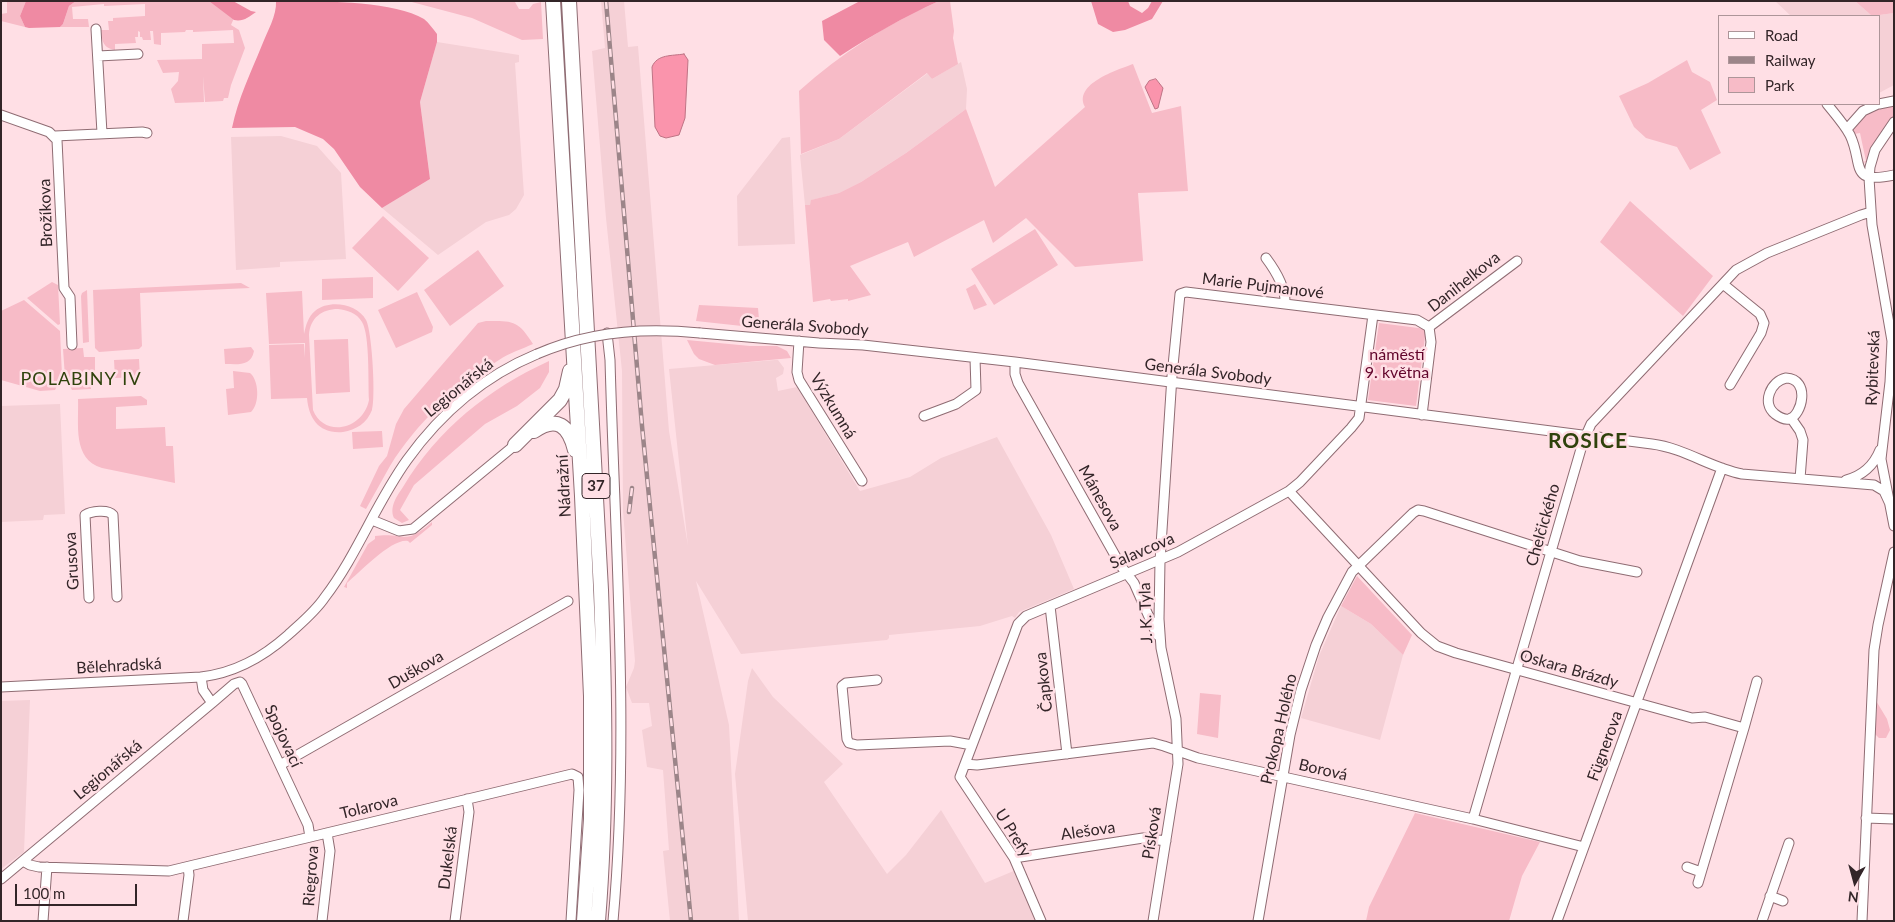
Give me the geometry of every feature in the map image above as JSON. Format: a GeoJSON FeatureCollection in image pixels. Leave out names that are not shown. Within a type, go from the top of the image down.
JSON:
{"type":"FeatureCollection","features":[{"type":"Feature","properties":{"kind":"main road","name":"Nádražní"},"geometry":{"type":"LineString","coordinates":[[554,1],[581,470],[591,696],[591,819],[584,921]]}},
{"type":"Feature","properties":{"kind":"main road","name":"Nádražní"},"geometry":{"type":"LineString","coordinates":[[569,1],[604,667],[605,802],[598,921]]}},
{"type":"Feature","properties":{"kind":"main road"},"geometry":{"type":"LineString","coordinates":[[515,445],[564,394],[568,384],[574,345]]}},
{"type":"Feature","properties":{"kind":"main road"},"geometry":{"type":"LineString","coordinates":[[515,445],[542,426],[554,423],[562,425],[571,435],[581,470]]}},
{"type":"Feature","properties":{"kind":"street"},"geometry":{"type":"LineString","coordinates":[[96,29],[102,133]]}},
{"type":"Feature","properties":{"kind":"street"},"geometry":{"type":"LineString","coordinates":[[98,56],[138,54]]}},
{"type":"Feature","properties":{"kind":"street"},"geometry":{"type":"LineString","coordinates":[[1880,104],[1894,101]]}},
{"type":"Feature","properties":{"kind":"street"},"geometry":{"type":"LineString","coordinates":[[1828,105],[1851,137],[1861,172],[1874,179],[1894,175]]}},
{"type":"Feature","properties":{"kind":"street"},"geometry":{"type":"LineString","coordinates":[[1847,129],[1863,111],[1877,105]]}},
{"type":"Feature","properties":{"kind":"street"},"geometry":{"type":"LineString","coordinates":[[1,115],[60,135],[147,133]]}},
{"type":"Feature","properties":{"kind":"street"},"geometry":{"type":"LineString","coordinates":[[1869,178],[1875,150],[1894,122]]}},
{"type":"Feature","properties":{"kind":"street","name":"Brožíkova"},"geometry":{"type":"LineString","coordinates":[[60,135],[58,144],[64,288],[70,297],[72,345]]}},
{"type":"Feature","properties":{"kind":"street","name":"Rybitevská"},"geometry":{"type":"LineString","coordinates":[[1869,178],[1871,212],[1892,341],[1890,382],[1881,465],[1894,526]]}},
{"type":"Feature","properties":{"kind":"street","name":"Chelčického"},"geometry":{"type":"LineString","coordinates":[[1473,820],[1551,552],[1591,424],[1736,270],[1757,257],[1871,212]]}},
{"type":"Feature","properties":{"kind":"street"},"geometry":{"type":"LineString","coordinates":[[1266,258],[1273,268],[1285,295],[1285,304]]}},
{"type":"Feature","properties":{"kind":"street","name":"Danihelkova"},"geometry":{"type":"LineString","coordinates":[[1429,327],[1517,261]]}},
{"type":"Feature","properties":{"kind":"street"},"geometry":{"type":"LineString","coordinates":[[1722,284],[1760,314],[1764,323],[1761,333],[1730,385]]}},
{"type":"Feature","properties":{"kind":"street","name":"Marie Pujmanové"},"geometry":{"type":"LineString","coordinates":[[1172,382],[1179,298],[1182,292],[1418,320],[1429,327]]}},
{"type":"Feature","properties":{"kind":"street"},"geometry":{"type":"LineString","coordinates":[[1361,407],[1373,315]]}},
{"type":"Feature","properties":{"kind":"street"},"geometry":{"type":"LineString","coordinates":[[1422,415],[1431,342],[1429,327]]}},
{"type":"Feature","properties":{"kind":"street","name":"Generála Svobody"},"geometry":{"type":"LineString","coordinates":[[607,333],[659,330],[863,345],[1015,362],[1662,445],[1742,474],[1877,486],[1884,492],[1890,504]]}},
{"type":"Feature","properties":{"kind":"street"},"geometry":{"type":"LineString","coordinates":[[607,333],[610,360],[622,784],[613,921]]}},
{"type":"Feature","properties":{"kind":"street","name":"Legionářská"},"geometry":{"type":"LineString","coordinates":[[238,668],[248,664],[271,649],[312,613],[330,590],[406,462],[432,428],[458,403],[510,366],[562,344],[607,333]]}},
{"type":"Feature","properties":{"kind":"street","name":"Výzkumná"},"geometry":{"type":"LineString","coordinates":[[799,341],[797,372],[799,380],[862,481]]}},
{"type":"Feature","properties":{"kind":"street"},"geometry":{"type":"LineString","coordinates":[[924,416],[956,404],[974,391],[977,387],[976,358]]}},
{"type":"Feature","properties":{"kind":"street","name":"Mánesova"},"geometry":{"type":"LineString","coordinates":[[1015,362],[1015,374],[1018,383],[1121,566],[1134,583],[1162,648]]}},
{"type":"Feature","properties":{"kind":"street"},"geometry":{"type":"LineString","coordinates":[[1786,378],[1797,382],[1802,392],[1802,399],[1796,413],[1791,418],[1785,419],[1777,416],[1770,409],[1768,402],[1774,384],[1786,378]]}},
{"type":"Feature","properties":{"kind":"street","name":"J. K. Tyla"},"geometry":{"type":"LineString","coordinates":[[1172,382],[1160,561],[1159,619],[1162,648],[1176,719],[1177,751]]}},
{"type":"Feature","properties":{"kind":"street","name":"Salavcova"},"geometry":{"type":"LineString","coordinates":[[965,764],[1018,624],[1026,616],[1160,561],[1289,491],[1300,482],[1355,424],[1359,418],[1361,407]]}},
{"type":"Feature","properties":{"kind":"street"},"geometry":{"type":"LineString","coordinates":[[1791,418],[1800,431],[1803,440],[1800,479]]}},
{"type":"Feature","properties":{"kind":"street"},"geometry":{"type":"LineString","coordinates":[[1832,482],[1854,478],[1865,471],[1878,456],[1883,440]]}},
{"type":"Feature","properties":{"kind":"street"},"geometry":{"type":"LineString","coordinates":[[372,520],[394,530],[404,531],[413,529],[515,445]]}},
{"type":"Feature","properties":{"kind":"street","name":"Fügnerova"},"geometry":{"type":"LineString","coordinates":[[1557,921],[1722,468]]}},
{"type":"Feature","properties":{"kind":"street","name":"Oskara Brázdy"},"geometry":{"type":"LineString","coordinates":[[1289,491],[1357,566],[1421,633],[1437,646],[1456,653],[1692,718],[1705,717],[1744,728]]}},
{"type":"Feature","properties":{"kind":"street","name":"Prokopa Holého"},"geometry":{"type":"LineString","coordinates":[[1258,921],[1282,776],[1295,712],[1316,645],[1342,588],[1357,566],[1413,513],[1418,510],[1580,562],[1637,572]]}},
{"type":"Feature","properties":{"kind":"street","name":"Grusova"},"geometry":{"type":"LineString","coordinates":[[89,598],[85,515],[88,512],[108,512],[113,515],[117,597]]}},
{"type":"Feature","properties":{"kind":"street"},"geometry":{"type":"LineString","coordinates":[[1862,921],[1874,650],[1894,552]]}},
{"type":"Feature","properties":{"kind":"street","name":"Duškova"},"geometry":{"type":"LineString","coordinates":[[280,765],[568,601]]}},
{"type":"Feature","properties":{"kind":"street","name":"Čapkova"},"geometry":{"type":"LineString","coordinates":[[1050,606],[1067,754]]}},
{"type":"Feature","properties":{"kind":"street","name":"Bělehradská"},"geometry":{"type":"LineString","coordinates":[[1,687],[201,677],[224,673],[238,668]]}},
{"type":"Feature","properties":{"kind":"street"},"geometry":{"type":"LineString","coordinates":[[201,677],[203,690],[212,703]]}},
{"type":"Feature","properties":{"kind":"street"},"geometry":{"type":"LineString","coordinates":[[876,680],[846,683],[842,686],[849,743],[856,745],[950,741],[972,745]]}},
{"type":"Feature","properties":{"kind":"street"},"geometry":{"type":"LineString","coordinates":[[1698,883],[1757,681]]}},
{"type":"Feature","properties":{"kind":"street","name":"Spojovací"},"geometry":{"type":"LineString","coordinates":[[212,703],[234,684],[240,682],[242,684],[308,825],[310,837]]}},
{"type":"Feature","properties":{"kind":"street","name":"Legionářská"},"geometry":{"type":"LineString","coordinates":[[1,879],[212,703]]}},
{"type":"Feature","properties":{"kind":"street","name":"Borová"},"geometry":{"type":"LineString","coordinates":[[965,764],[977,765],[1153,743],[1198,758],[1584,847]]}},
{"type":"Feature","properties":{"kind":"street","name":"Písková"},"geometry":{"type":"LineString","coordinates":[[1152,921],[1177,773],[1177,751]]}},
{"type":"Feature","properties":{"kind":"street","name":"U Prefy"},"geometry":{"type":"LineString","coordinates":[[965,764],[960,777],[961,780],[1014,858],[1041,921]]}},
{"type":"Feature","properties":{"kind":"street","name":"Tolarova"},"geometry":{"type":"LineString","coordinates":[[23,861],[30,865],[47,867],[162,872],[569,774],[576,775],[579,784],[571,921]]}},
{"type":"Feature","properties":{"kind":"street","name":"Dukelská"},"geometry":{"type":"LineString","coordinates":[[455,921],[469,812],[467,799]]}},
{"type":"Feature","properties":{"kind":"street"},"geometry":{"type":"LineString","coordinates":[[1866,818],[1894,819]]}},
{"type":"Feature","properties":{"kind":"street","name":"Riegrova"},"geometry":{"type":"LineString","coordinates":[[322,921],[330,851],[327,833]]}},
{"type":"Feature","properties":{"kind":"street","name":"Alešova"},"geometry":{"type":"LineString","coordinates":[[1014,858],[1143,838],[1166,841]]}},
{"type":"Feature","properties":{"kind":"street"},"geometry":{"type":"LineString","coordinates":[[1762,921],[1789,843]]}},
{"type":"Feature","properties":{"kind":"street"},"geometry":{"type":"LineString","coordinates":[[183,921],[189,875],[188,866]]}},
{"type":"Feature","properties":{"kind":"street"},"geometry":{"type":"LineString","coordinates":[[43,921],[47,867]]}},
{"type":"Feature","properties":{"kind":"street"},"geometry":{"type":"LineString","coordinates":[[1687,867],[1701,872]]}},
{"type":"Feature","properties":{"kind":"street"},"geometry":{"type":"LineString","coordinates":[[1770,896],[1783,901]]}},
{"type":"Feature","properties":{"kind":"shaded area"},"geometry":{"type":"Polygon","coordinates":[[[26,1],[76,1],[69,6],[63,24],[60,27],[29,28],[25,27],[20,16],[26,1]]]}},
{"type":"Feature","properties":{"kind":"shaded area"},"geometry":{"type":"Polygon","coordinates":[[[209,1],[233,1],[256,12],[243,20],[234,20],[209,1]]]}},
{"type":"Feature","properties":{"kind":"shaded area"},"geometry":{"type":"Polygon","coordinates":[[[276,1],[374,5],[410,13],[424,19],[429,24],[437,34],[437,42],[420,102],[430,179],[382,208],[360,187],[334,149],[323,139],[295,127],[232,128],[241,96],[273,18],[276,1]]]}},
{"type":"Feature","properties":{"kind":"shaded area"},"geometry":{"type":"Polygon","coordinates":[[[601,1],[624,1],[628,47],[638,46],[669,431],[688,546],[669,369],[778,360],[784,368],[783,374],[776,378],[778,391],[797,387],[860,491],[910,477],[941,458],[997,437],[1051,535],[1074,589],[1019,612],[1015,618],[1012,616],[980,626],[889,635],[887,640],[741,654],[696,581],[729,725],[739,921],[670,921],[663,851],[669,850],[663,770],[647,767],[642,730],[652,726],[649,703],[632,703],[626,687],[635,661],[623,511],[622,371],[606,218],[592,51],[605,48],[601,1]]]}},
{"type":"Feature","properties":{"kind":"shaded area"},"geometry":{"type":"Polygon","coordinates":[[[860,1],[939,1],[888,27],[840,56],[824,40],[822,21],[860,1]]]}},
{"type":"Feature","properties":{"kind":"shaded area"},"geometry":{"type":"Polygon","coordinates":[[[1091,1],[1128,1],[1130,6],[1142,13],[1152,1],[1163,1],[1152,19],[1125,30],[1113,32],[1098,24],[1091,1]]]}},
{"type":"Feature","properties":{"kind":"shaded area"},"geometry":{"type":"Polygon","coordinates":[[[1775,1],[1855,1],[1871,15],[1790,15],[1775,1]]]}},
{"type":"Feature","properties":{"kind":"shaded area"},"geometry":{"type":"Polygon","coordinates":[[[1894,13],[1894,85],[1880,92],[1879,15],[1894,13]]]}},
{"type":"Feature","properties":{"kind":"shaded area"},"geometry":{"type":"Polygon","coordinates":[[[437,42],[519,55],[519,62],[515,63],[524,195],[516,209],[509,215],[486,222],[438,255],[382,208],[430,179],[420,102],[437,42]]]}},
{"type":"Feature","properties":{"kind":"shaded area"},"geometry":{"type":"Polygon","coordinates":[[[684,54],[688,60],[685,118],[679,135],[666,138],[660,136],[655,127],[652,67],[661,58],[684,54]]]}},
{"type":"Feature","properties":{"kind":"shaded area"},"geometry":{"type":"Polygon","coordinates":[[[961,62],[967,89],[966,109],[906,153],[861,182],[839,193],[812,200],[810,205],[805,205],[800,155],[839,139],[928,73],[932,79],[961,62]]]}},
{"type":"Feature","properties":{"kind":"shaded area"},"geometry":{"type":"Polygon","coordinates":[[[1156,79],[1163,88],[1158,108],[1155,109],[1145,87],[1149,81],[1156,79]]]}},
{"type":"Feature","properties":{"kind":"shaded area"},"geometry":{"type":"Polygon","coordinates":[[[281,136],[317,146],[341,173],[346,259],[280,262],[280,267],[236,270],[231,137],[281,136]]]}},
{"type":"Feature","properties":{"kind":"shaded area"},"geometry":{"type":"Polygon","coordinates":[[[790,137],[795,244],[738,246],[737,196],[782,138],[790,137]]]}},
{"type":"Feature","properties":{"kind":"shaded area"},"geometry":{"type":"Polygon","coordinates":[[[60,404],[65,514],[44,515],[43,520],[1,522],[1,406],[60,404]]]}},
{"type":"Feature","properties":{"kind":"shaded area"},"geometry":{"type":"Polygon","coordinates":[[[1341,606],[1371,624],[1403,655],[1380,740],[1301,718],[1319,656],[1341,606]]]}},
{"type":"Feature","properties":{"kind":"shaded area"},"geometry":{"type":"Polygon","coordinates":[[[752,668],[773,697],[843,764],[824,782],[887,874],[906,855],[941,810],[985,883],[1016,870],[1038,921],[748,921],[735,774],[748,681],[752,668]]]}},
{"type":"Feature","properties":{"kind":"shaded area"},"geometry":{"type":"Polygon","coordinates":[[[30,700],[24,852],[1,869],[1,701],[30,700]]]}},
{"type":"Feature","properties":{"kind":"green space"},"geometry":{"type":"Polygon","coordinates":[[[7,1],[26,1],[20,16],[25,27],[1,21],[1,14],[7,13],[7,1]]]}},
{"type":"Feature","properties":{"kind":"green space"},"geometry":{"type":"Polygon","coordinates":[[[76,1],[219,1],[237,11],[231,25],[239,30],[245,48],[228,98],[224,98],[223,101],[205,102],[203,76],[204,102],[175,103],[171,89],[178,81],[179,72],[163,73],[157,60],[202,59],[202,44],[234,43],[233,30],[193,32],[193,30],[186,30],[185,32],[161,33],[161,45],[154,44],[153,31],[150,31],[151,40],[143,40],[138,31],[138,37],[135,37],[136,43],[115,44],[115,50],[106,46],[101,30],[109,30],[108,21],[113,21],[113,18],[145,16],[145,4],[104,6],[104,4],[72,7],[73,19],[88,19],[89,27],[60,27],[63,24],[69,6],[76,1]]]}},
{"type":"Feature","properties":{"kind":"green space"},"geometry":{"type":"Polygon","coordinates":[[[408,1],[515,2],[519,9],[529,9],[533,4],[541,2],[543,39],[522,40],[472,18],[408,1]]]}},
{"type":"Feature","properties":{"kind":"green space"},"geometry":{"type":"Polygon","coordinates":[[[939,1],[950,1],[954,31],[953,38],[958,64],[932,79],[927,73],[839,139],[801,154],[799,91],[831,64],[865,40],[901,19],[939,1]]]}},
{"type":"Feature","properties":{"kind":"green space"},"geometry":{"type":"Polygon","coordinates":[[[1855,1],[1894,1],[1894,13],[1871,15],[1855,1]]]}},
{"type":"Feature","properties":{"kind":"green space"},"geometry":{"type":"Polygon","coordinates":[[[1687,60],[1692,72],[1710,82],[1717,100],[1701,110],[1721,153],[1690,170],[1677,147],[1646,138],[1634,127],[1619,96],[1648,83],[1687,60]]]}},
{"type":"Feature","properties":{"kind":"green space"},"geometry":{"type":"Polygon","coordinates":[[[1133,64],[1152,113],[1181,106],[1188,191],[1138,193],[1143,261],[1075,267],[1026,218],[993,243],[984,220],[914,257],[908,242],[850,266],[871,295],[848,301],[848,299],[831,301],[830,299],[813,302],[805,205],[810,205],[811,200],[839,193],[861,182],[906,153],[966,109],[995,187],[1085,107],[1083,99],[1085,91],[1091,85],[1108,74],[1133,64]]]}},
{"type":"Feature","properties":{"kind":"green space"},"geometry":{"type":"Polygon","coordinates":[[[1894,102],[1894,116],[1876,140],[1868,162],[1860,163],[1866,161],[1860,133],[1854,134],[1852,129],[1863,114],[1894,102]]]}},
{"type":"Feature","properties":{"kind":"green space"},"geometry":{"type":"Polygon","coordinates":[[[1630,201],[1713,276],[1683,316],[1600,242],[1630,201]]]}},
{"type":"Feature","properties":{"kind":"green space"},"geometry":{"type":"Polygon","coordinates":[[[383,216],[429,258],[398,291],[352,248],[383,216]]]}},
{"type":"Feature","properties":{"kind":"green space"},"geometry":{"type":"Polygon","coordinates":[[[1035,229],[1058,265],[994,305],[971,269],[1035,229]]]}},
{"type":"Feature","properties":{"kind":"green space"},"geometry":{"type":"Polygon","coordinates":[[[478,250],[504,286],[450,326],[424,290],[478,250]]]}},
{"type":"Feature","properties":{"kind":"green space"},"geometry":{"type":"Polygon","coordinates":[[[373,277],[373,298],[322,300],[322,279],[373,277]]]}},
{"type":"Feature","properties":{"kind":"green space"},"geometry":{"type":"Polygon","coordinates":[[[52,282],[58,285],[60,324],[58,325],[27,298],[52,282]]]}},
{"type":"Feature","properties":{"kind":"green space"},"geometry":{"type":"Polygon","coordinates":[[[241,283],[250,288],[140,293],[142,346],[139,349],[99,352],[95,348],[93,290],[241,283]]]}},
{"type":"Feature","properties":{"kind":"green space"},"geometry":{"type":"Polygon","coordinates":[[[975,284],[987,305],[974,310],[966,289],[975,284]]]}},
{"type":"Feature","properties":{"kind":"green space"},"geometry":{"type":"Polygon","coordinates":[[[87,290],[89,342],[83,343],[81,296],[87,290]]]}},
{"type":"Feature","properties":{"kind":"green space"},"geometry":{"type":"Polygon","coordinates":[[[302,291],[304,334],[313,313],[321,307],[328,305],[335,304],[350,307],[366,320],[372,350],[373,403],[370,415],[361,425],[343,432],[328,430],[322,428],[313,419],[307,398],[271,399],[269,345],[304,344],[305,358],[305,343],[269,344],[266,293],[302,291]],[[332,309],[314,319],[309,335],[313,410],[318,419],[334,427],[352,424],[365,410],[369,400],[365,328],[352,312],[332,309]]]}},
{"type":"Feature","properties":{"kind":"green space"},"geometry":{"type":"Polygon","coordinates":[[[417,292],[433,327],[432,332],[396,348],[378,310],[417,292]]]}},
{"type":"Feature","properties":{"kind":"green space"},"geometry":{"type":"Polygon","coordinates":[[[24,300],[60,331],[62,376],[55,390],[40,391],[1,380],[1,311],[24,300]]]}},
{"type":"Feature","properties":{"kind":"green space"},"geometry":{"type":"Polygon","coordinates":[[[699,305],[758,308],[759,319],[773,326],[787,328],[788,331],[696,321],[699,305]]]}},
{"type":"Feature","properties":{"kind":"green space"},"geometry":{"type":"Polygon","coordinates":[[[503,321],[519,326],[533,344],[507,355],[468,382],[438,407],[401,450],[366,509],[360,506],[379,466],[387,456],[396,424],[404,409],[478,323],[503,321]]]}},
{"type":"Feature","properties":{"kind":"green space","name":"náměstí 9. května"},"geometry":{"type":"Polygon","coordinates":[[[1379,323],[1426,329],[1416,406],[1368,400],[1379,323]]]}},
{"type":"Feature","properties":{"kind":"green space"},"geometry":{"type":"Polygon","coordinates":[[[348,339],[350,392],[316,394],[314,340],[348,339]]]}},
{"type":"Feature","properties":{"kind":"green space"},"geometry":{"type":"Polygon","coordinates":[[[687,340],[750,346],[777,346],[787,351],[791,358],[715,365],[699,359],[694,354],[687,340]]]}},
{"type":"Feature","properties":{"kind":"green space"},"geometry":{"type":"Polygon","coordinates":[[[251,347],[254,351],[247,362],[243,364],[225,364],[224,349],[251,347]]]}},
{"type":"Feature","properties":{"kind":"green space"},"geometry":{"type":"Polygon","coordinates":[[[83,348],[84,357],[95,357],[95,380],[91,380],[91,389],[72,390],[65,377],[63,349],[83,348]]]}},
{"type":"Feature","properties":{"kind":"green space"},"geometry":{"type":"Polygon","coordinates":[[[139,359],[140,377],[115,378],[114,360],[139,359]]]}},
{"type":"Feature","properties":{"kind":"green space"},"geometry":{"type":"Polygon","coordinates":[[[549,361],[549,372],[540,388],[517,406],[485,424],[414,485],[400,510],[409,520],[402,523],[394,518],[392,510],[398,494],[417,466],[448,429],[505,384],[549,361]]]}},
{"type":"Feature","properties":{"kind":"green space"},"geometry":{"type":"Polygon","coordinates":[[[233,371],[250,373],[253,376],[257,386],[257,398],[251,412],[228,415],[226,389],[234,388],[233,371]]]}},
{"type":"Feature","properties":{"kind":"green space"},"geometry":{"type":"Polygon","coordinates":[[[141,396],[147,400],[147,405],[116,407],[116,429],[165,427],[166,446],[173,446],[175,483],[102,468],[92,463],[81,449],[78,429],[78,399],[141,396]]]}},
{"type":"Feature","properties":{"kind":"green space"},"geometry":{"type":"Polygon","coordinates":[[[382,431],[383,447],[353,449],[352,432],[382,431]]]}},
{"type":"Feature","properties":{"kind":"green space"},"geometry":{"type":"Polygon","coordinates":[[[432,522],[432,525],[410,543],[408,541],[401,541],[385,550],[347,583],[347,588],[344,587],[368,544],[375,539],[375,536],[409,536],[422,530],[432,522]]]}},
{"type":"Feature","properties":{"kind":"green space"},"geometry":{"type":"Polygon","coordinates":[[[1357,576],[1412,635],[1403,655],[1371,624],[1341,606],[1357,576]]]}},
{"type":"Feature","properties":{"kind":"green space"},"geometry":{"type":"Polygon","coordinates":[[[1200,693],[1221,695],[1218,738],[1197,734],[1200,693]]]}},
{"type":"Feature","properties":{"kind":"green space"},"geometry":{"type":"Polygon","coordinates":[[[1875,699],[1887,719],[1890,730],[1886,738],[1879,738],[1874,733],[1873,719],[1876,719],[1877,709],[1874,708],[1875,699]]]}},
{"type":"Feature","properties":{"kind":"green space"},"geometry":{"type":"Polygon","coordinates":[[[1415,813],[1540,842],[1522,876],[1509,921],[1366,921],[1369,907],[1415,813]]]}},
{"type":"Feature","properties":{"kind":"railway"},"geometry":{"type":"LineString","coordinates":[[606,1],[642,426],[691,921]]}},
{"type":"Feature","properties":{"kind":"railway"},"geometry":{"type":"LineString","coordinates":[[629,512],[632,488]]}},
{"type":"Feature","properties":{"kind":"district","name":"POLABINY IV"},"geometry":{"type":"Point","coordinates":[81,379]}},
{"type":"Feature","properties":{"kind":"district","name":"ROSICE"},"geometry":{"type":"Point","coordinates":[1588,441]}}]}
